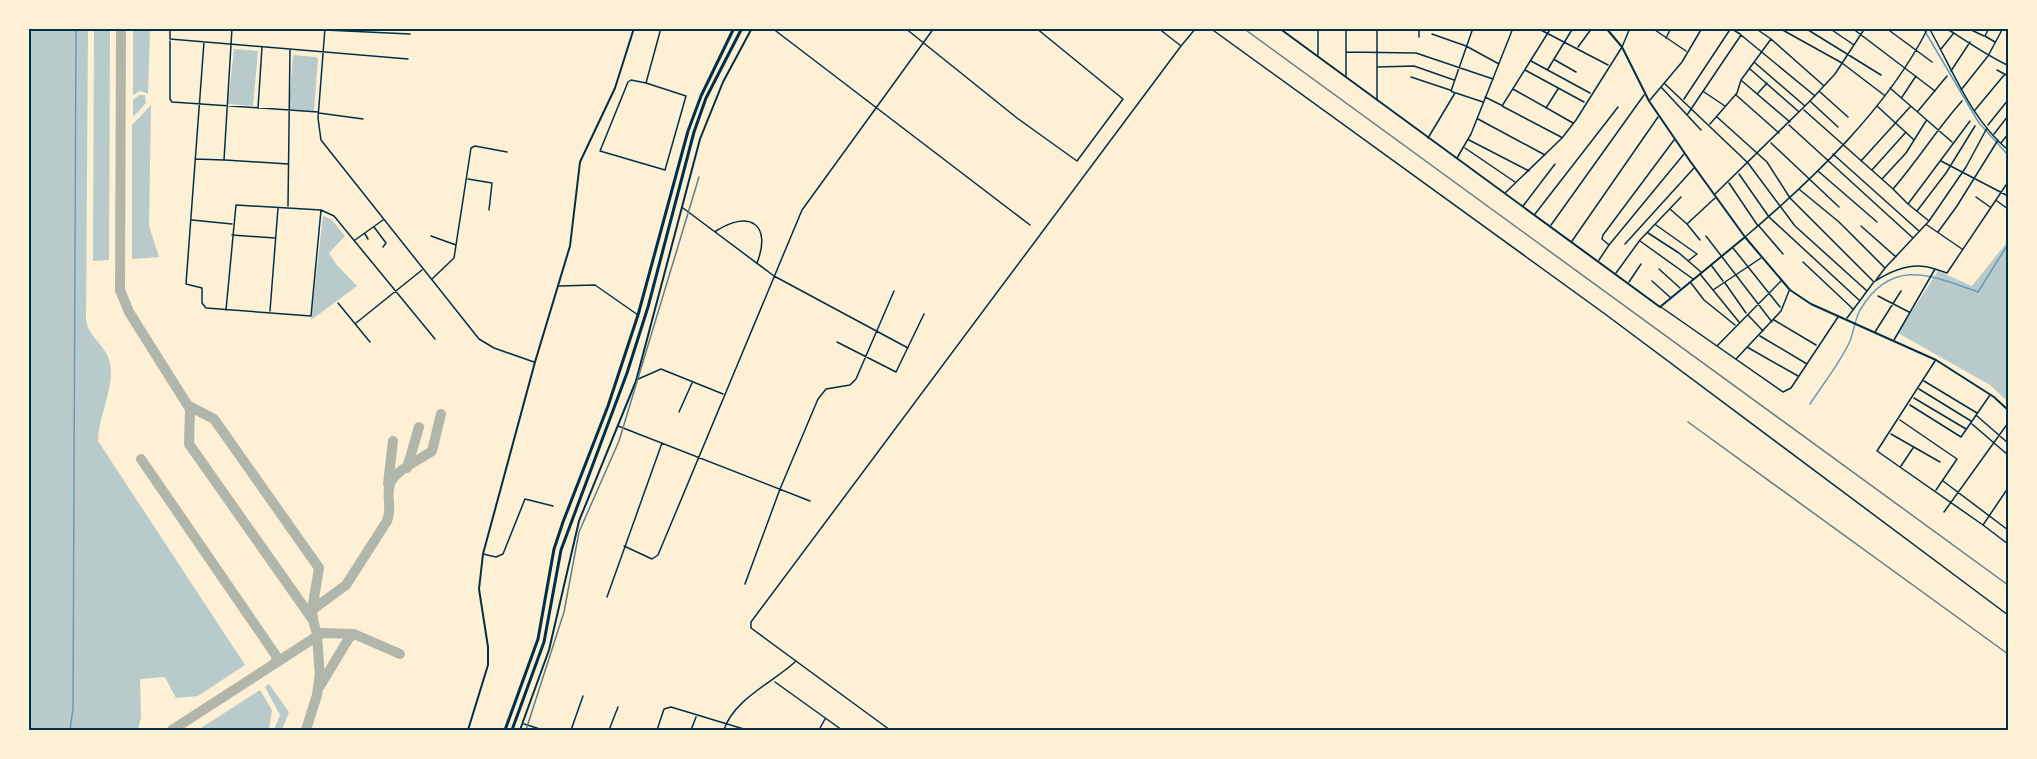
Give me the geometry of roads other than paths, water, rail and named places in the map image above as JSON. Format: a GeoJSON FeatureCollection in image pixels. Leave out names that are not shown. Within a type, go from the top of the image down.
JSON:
{"type":"FeatureCollection","features":[{"type":"Feature","properties":{"kind":"main road"},"geometry":{"type":"LineString","coordinates":[[505,730],[538,639],[554,549],[608,406],[638,315],[688,131],[701,96],[734,28]]}},
{"type":"Feature","properties":{"kind":"main road"},"geometry":{"type":"LineString","coordinates":[[512,730],[544,642],[564,542],[624,382],[648,307],[693,132],[706,98],[742,28]]}},
{"type":"Feature","properties":{"kind":"street"},"geometry":{"type":"LineString","coordinates":[[170,28],[170,101],[288,110],[363,119]]}},
{"type":"Feature","properties":{"kind":"street"},"geometry":{"type":"LineString","coordinates":[[224,160],[232,28]]}},
{"type":"Feature","properties":{"kind":"street"},"geometry":{"type":"LineString","coordinates":[[468,730],[488,665],[488,647],[479,589],[483,554],[535,362],[570,246],[580,162],[615,88],[634,28]]}},
{"type":"Feature","properties":{"kind":"street"},"geometry":{"type":"LineString","coordinates":[[646,83],[661,28]]}},
{"type":"Feature","properties":{"kind":"street"},"geometry":{"type":"LineString","coordinates":[[520,730],[549,650],[579,521],[636,381],[700,139],[710,111],[752,28]]}},
{"type":"Feature","properties":{"kind":"street"},"geometry":{"type":"LineString","coordinates":[[772,28],[1030,225]]}},
{"type":"Feature","properties":{"kind":"street"},"geometry":{"type":"LineString","coordinates":[[905,28],[1017,118],[1077,161],[1123,99],[1036,28]]}},
{"type":"Feature","properties":{"kind":"street"},"geometry":{"type":"LineString","coordinates":[[624,546],[652,560],[657,557],[802,210],[934,28]]}},
{"type":"Feature","properties":{"kind":"street"},"geometry":{"type":"LineString","coordinates":[[1158,28],[1180,46]]}},
{"type":"Feature","properties":{"kind":"street"},"geometry":{"type":"LineString","coordinates":[[890,730],[751,628],[751,622],[1180,46],[1196,28]]}},
{"type":"Feature","properties":{"kind":"street"},"geometry":{"type":"LineString","coordinates":[[1210,28],[1605,314],[2008,615]]}},
{"type":"Feature","properties":{"kind":"street"},"geometry":{"type":"LineString","coordinates":[[1318,28],[1318,57]]}},
{"type":"Feature","properties":{"kind":"street"},"geometry":{"type":"LineString","coordinates":[[1346,28],[1346,78]]}},
{"type":"Feature","properties":{"kind":"street"},"geometry":{"type":"LineString","coordinates":[[1377,28],[1377,101]]}},
{"type":"Feature","properties":{"kind":"street"},"geometry":{"type":"LineString","coordinates":[[1419,28],[1419,37]]}},
{"type":"Feature","properties":{"kind":"street"},"geometry":{"type":"LineString","coordinates":[[1451,91],[1473,28]]}},
{"type":"Feature","properties":{"kind":"street"},"geometry":{"type":"LineString","coordinates":[[1456,159],[1468,140],[1513,28]]}},
{"type":"Feature","properties":{"kind":"street"},"geometry":{"type":"LineString","coordinates":[[1537,28],[1609,66]]}},
{"type":"Feature","properties":{"kind":"street"},"geometry":{"type":"LineString","coordinates":[[1502,106],[1551,28]]}},
{"type":"Feature","properties":{"kind":"street"},"geometry":{"type":"LineString","coordinates":[[1547,70],[1573,28]]}},
{"type":"Feature","properties":{"kind":"street"},"geometry":{"type":"LineString","coordinates":[[1578,48],[1592,28]]}},
{"type":"Feature","properties":{"kind":"street"},"geometry":{"type":"LineString","coordinates":[[1606,28],[1622,47],[1649,101],[1695,168],[1745,237],[1790,290],[1811,304],[1936,360],[1990,395],[2008,410]]}},
{"type":"Feature","properties":{"kind":"street"},"geometry":{"type":"LineString","coordinates":[[1505,193],[1562,138],[1622,47],[1630,28]]}},
{"type":"Feature","properties":{"kind":"street"},"geometry":{"type":"LineString","coordinates":[[1652,28],[1687,52]]}},
{"type":"Feature","properties":{"kind":"street"},"geometry":{"type":"LineString","coordinates":[[1666,38],[1671,28]]}},
{"type":"Feature","properties":{"kind":"street"},"geometry":{"type":"LineString","coordinates":[[1649,101],[1687,52],[1702,28]]}},
{"type":"Feature","properties":{"kind":"street"},"geometry":{"type":"LineString","coordinates":[[1684,100],[1731,28],[1815,96]]}},
{"type":"Feature","properties":{"kind":"street"},"geometry":{"type":"LineString","coordinates":[[1755,28],[1771,39],[1824,86]]}},
{"type":"Feature","properties":{"kind":"street"},"geometry":{"type":"LineString","coordinates":[[1779,28],[1842,63],[1885,95]]}},
{"type":"Feature","properties":{"kind":"street"},"geometry":{"type":"LineString","coordinates":[[1805,28],[1881,75]]}},
{"type":"Feature","properties":{"kind":"street"},"geometry":{"type":"LineString","coordinates":[[1829,28],[1854,45]]}},
{"type":"Feature","properties":{"kind":"street"},"geometry":{"type":"LineString","coordinates":[[1852,28],[1935,91]]}},
{"type":"Feature","properties":{"kind":"street"},"geometry":{"type":"LineString","coordinates":[[1687,224],[1811,101],[1842,63],[1865,28]]}},
{"type":"Feature","properties":{"kind":"street"},"geometry":{"type":"LineString","coordinates":[[1886,28],[1932,62]]}},
{"type":"Feature","properties":{"kind":"street"},"geometry":{"type":"LineString","coordinates":[[1946,28],[1970,41],[1988,56],[2008,64]]}},
{"type":"Feature","properties":{"kind":"street"},"geometry":{"type":"LineString","coordinates":[[1967,28],[1995,42]]}},
{"type":"Feature","properties":{"kind":"street"},"geometry":{"type":"LineString","coordinates":[[1985,36],[1989,28]]}},
{"type":"Feature","properties":{"kind":"street"},"geometry":{"type":"LineString","coordinates":[[1961,90],[1988,56],[2002,28]]}},
{"type":"Feature","properties":{"kind":"street"},"geometry":{"type":"LineString","coordinates":[[410,34],[325,29],[319,113],[321,140],[485,345],[535,362]]}},
{"type":"Feature","properties":{"kind":"street"},"geometry":{"type":"LineString","coordinates":[[1280,29],[1660,307],[1783,392],[1791,388],[1839,316]]}},
{"type":"Feature","properties":{"kind":"street"},"geometry":{"type":"LineString","coordinates":[[1660,307],[1800,189],[1885,95],[1928,29],[1941,50],[1950,72],[1974,111],[1997,142],[2008,150]]}},
{"type":"Feature","properties":{"kind":"street"},"geometry":{"type":"LineString","coordinates":[[1941,50],[1953,33]]}},
{"type":"Feature","properties":{"kind":"street"},"geometry":{"type":"LineString","coordinates":[[1432,34],[1466,46],[1499,64]]}},
{"type":"Feature","properties":{"kind":"street"},"geometry":{"type":"LineString","coordinates":[[1687,115],[1741,35]]}},
{"type":"Feature","properties":{"kind":"street"},"geometry":{"type":"LineString","coordinates":[[170,39],[408,59]]}},
{"type":"Feature","properties":{"kind":"street"},"geometry":{"type":"LineString","coordinates":[[1710,125],[1736,95],[1741,80],[1771,39]]}},
{"type":"Feature","properties":{"kind":"street"},"geometry":{"type":"LineString","coordinates":[[1950,72],[1970,41]]}},
{"type":"Feature","properties":{"kind":"street"},"geometry":{"type":"LineString","coordinates":[[204,42],[185,281],[190,286],[202,288],[203,306],[226,310],[311,315],[321,210]]}},
{"type":"Feature","properties":{"kind":"street"},"geometry":{"type":"LineString","coordinates":[[258,108],[262,46]]}},
{"type":"Feature","properties":{"kind":"street"},"geometry":{"type":"LineString","coordinates":[[288,207],[290,48]]}},
{"type":"Feature","properties":{"kind":"street"},"geometry":{"type":"LineString","coordinates":[[1346,52],[1416,52],[1493,79]]}},
{"type":"Feature","properties":{"kind":"street"},"geometry":{"type":"LineString","coordinates":[[1530,60],[1591,93]]}},
{"type":"Feature","properties":{"kind":"street"},"geometry":{"type":"LineString","coordinates":[[1554,60],[1576,72]]}},
{"type":"Feature","properties":{"kind":"street"},"geometry":{"type":"LineString","coordinates":[[1754,62],[1806,106]]}},
{"type":"Feature","properties":{"kind":"street"},"geometry":{"type":"LineString","coordinates":[[1377,67],[1416,66],[1454,80]]}},
{"type":"Feature","properties":{"kind":"street"},"geometry":{"type":"LineString","coordinates":[[1750,68],[1800,112]]}},
{"type":"Feature","properties":{"kind":"street"},"geometry":{"type":"LineString","coordinates":[[1524,70],[1585,102]]}},
{"type":"Feature","properties":{"kind":"street"},"geometry":{"type":"LineString","coordinates":[[1997,70],[2008,76]]}},
{"type":"Feature","properties":{"kind":"street"},"geometry":{"type":"LineString","coordinates":[[1974,111],[2005,74]]}},
{"type":"Feature","properties":{"kind":"street"},"geometry":{"type":"LineString","coordinates":[[1411,76],[1483,102]]}},
{"type":"Feature","properties":{"kind":"street"},"geometry":{"type":"LineString","coordinates":[[1901,98],[1916,76]]}},
{"type":"Feature","properties":{"kind":"street"},"geometry":{"type":"LineString","coordinates":[[1917,112],[1947,76]]}},
{"type":"Feature","properties":{"kind":"street"},"geometry":{"type":"LineString","coordinates":[[631,80],[646,83],[686,94],[665,170],[600,151],[628,82],[631,80]]}},
{"type":"Feature","properties":{"kind":"street"},"geometry":{"type":"LineString","coordinates":[[1741,80],[1758,93],[1913,238]]}},
{"type":"Feature","properties":{"kind":"street"},"geometry":{"type":"LineString","coordinates":[[1758,93],[1768,82]]}},
{"type":"Feature","properties":{"kind":"street"},"geometry":{"type":"LineString","coordinates":[[1664,83],[1693,108],[1748,163],[1795,226],[1867,291]]}},
{"type":"Feature","properties":{"kind":"street"},"geometry":{"type":"LineString","coordinates":[[1661,87],[1701,130]]}},
{"type":"Feature","properties":{"kind":"street"},"geometry":{"type":"LineString","coordinates":[[1890,87],[1952,142]]}},
{"type":"Feature","properties":{"kind":"street"},"geometry":{"type":"LineString","coordinates":[[1546,108],[1558,88]]}},
{"type":"Feature","properties":{"kind":"street"},"geometry":{"type":"LineString","coordinates":[[1512,89],[1573,123]]}},
{"type":"Feature","properties":{"kind":"street"},"geometry":{"type":"LineString","coordinates":[[1704,92],[1725,107]]}},
{"type":"Feature","properties":{"kind":"street"},"geometry":{"type":"LineString","coordinates":[[1819,92],[1848,117]]}},
{"type":"Feature","properties":{"kind":"street"},"geometry":{"type":"LineString","coordinates":[[1428,138],[1455,93]]}},
{"type":"Feature","properties":{"kind":"street"},"geometry":{"type":"LineString","coordinates":[[1550,226],[1645,93]]}},
{"type":"Feature","properties":{"kind":"street"},"geometry":{"type":"LineString","coordinates":[[1736,95],[1779,133]]}},
{"type":"Feature","properties":{"kind":"street"},"geometry":{"type":"LineString","coordinates":[[1485,97],[1562,138]]}},
{"type":"Feature","properties":{"kind":"street"},"geometry":{"type":"LineString","coordinates":[[1846,319],[1885,268],[1929,221],[1964,171],[1988,127],[2008,100]]}},
{"type":"Feature","properties":{"kind":"street"},"geometry":{"type":"LineString","coordinates":[[1811,101],[1838,128]]}},
{"type":"Feature","properties":{"kind":"street"},"geometry":{"type":"LineString","coordinates":[[1893,189],[1918,160],[1936,129],[1962,101]]}},
{"type":"Feature","properties":{"kind":"street"},"geometry":{"type":"LineString","coordinates":[[1876,105],[1914,140]]}},
{"type":"Feature","properties":{"kind":"street"},"geometry":{"type":"LineString","coordinates":[[1861,161],[1910,106]]}},
{"type":"Feature","properties":{"kind":"street"},"geometry":{"type":"LineString","coordinates":[[1535,214],[1618,107]]}},
{"type":"Feature","properties":{"kind":"street"},"geometry":{"type":"LineString","coordinates":[[1803,109],[1929,221]]}},
{"type":"Feature","properties":{"kind":"street"},"geometry":{"type":"LineString","coordinates":[[1572,242],[1659,116]]}},
{"type":"Feature","properties":{"kind":"street"},"geometry":{"type":"LineString","coordinates":[[1993,135],[2008,116]]}},
{"type":"Feature","properties":{"kind":"street"},"geometry":{"type":"LineString","coordinates":[[1717,117],[1767,162],[1790,198],[1874,282]]}},
{"type":"Feature","properties":{"kind":"street"},"geometry":{"type":"LineString","coordinates":[[1477,118],[1546,155]]}},
{"type":"Feature","properties":{"kind":"street"},"geometry":{"type":"LineString","coordinates":[[1882,179],[1914,140],[1926,120]]}},
{"type":"Feature","properties":{"kind":"street"},"geometry":{"type":"LineString","coordinates":[[1908,204],[1952,142],[1970,121]]}},
{"type":"Feature","properties":{"kind":"street"},"geometry":{"type":"LineString","coordinates":[[1916,211],[1975,126]]}},
{"type":"Feature","properties":{"kind":"street"},"geometry":{"type":"LineString","coordinates":[[1871,171],[1906,132]]}},
{"type":"Feature","properties":{"kind":"street"},"geometry":{"type":"LineString","coordinates":[[2001,143],[2008,134]]}},
{"type":"Feature","properties":{"kind":"street"},"geometry":{"type":"LineString","coordinates":[[1609,245],[1602,239],[1603,235],[1675,139]]}},
{"type":"Feature","properties":{"kind":"street"},"geometry":{"type":"LineString","coordinates":[[1468,140],[1529,171]]}},
{"type":"Feature","properties":{"kind":"street"},"geometry":{"type":"LineString","coordinates":[[1938,232],[1976,178],[1997,142]]}},
{"type":"Feature","properties":{"kind":"street"},"geometry":{"type":"LineString","coordinates":[[1770,143],[1839,207]]}},
{"type":"Feature","properties":{"kind":"street"},"geometry":{"type":"LineString","coordinates":[[431,280],[453,261],[472,146],[507,152]]}},
{"type":"Feature","properties":{"kind":"street"},"geometry":{"type":"LineString","coordinates":[[1464,147],[1516,183]]}},
{"type":"Feature","properties":{"kind":"street"},"geometry":{"type":"LineString","coordinates":[[1599,261],[1609,245],[1685,153]]}},
{"type":"Feature","properties":{"kind":"street"},"geometry":{"type":"LineString","coordinates":[[1833,154],[1920,231]]}},
{"type":"Feature","properties":{"kind":"street"},"geometry":{"type":"LineString","coordinates":[[194,159],[288,164]]}},
{"type":"Feature","properties":{"kind":"street"},"geometry":{"type":"LineString","coordinates":[[1941,160],[2008,196]]}},
{"type":"Feature","properties":{"kind":"street"},"geometry":{"type":"LineString","coordinates":[[1523,206],[1555,164]]}},
{"type":"Feature","properties":{"kind":"street"},"geometry":{"type":"LineString","coordinates":[[1625,244],[1695,168]]}},
{"type":"Feature","properties":{"kind":"street"},"geometry":{"type":"LineString","coordinates":[[1818,170],[1877,222]]}},
{"type":"Feature","properties":{"kind":"street"},"geometry":{"type":"LineString","coordinates":[[1738,173],[1769,217],[1859,301]]}},
{"type":"Feature","properties":{"kind":"street"},"geometry":{"type":"LineString","coordinates":[[467,179],[492,183],[489,210]]}},
{"type":"Feature","properties":{"kind":"street"},"geometry":{"type":"LineString","coordinates":[[1728,182],[1758,226],[1783,254]]}},
{"type":"Feature","properties":{"kind":"street"},"geometry":{"type":"LineString","coordinates":[[1874,282],[1890,272],[1907,267],[1927,266],[1947,273],[2008,182]]}},
{"type":"Feature","properties":{"kind":"street"},"geometry":{"type":"LineString","coordinates":[[1800,189],[1839,222],[1885,268]]}},
{"type":"Feature","properties":{"kind":"street"},"geometry":{"type":"LineString","coordinates":[[1976,197],[1992,207]]}},
{"type":"Feature","properties":{"kind":"street"},"geometry":{"type":"LineString","coordinates":[[1616,274],[1640,240],[1681,198]]}},
{"type":"Feature","properties":{"kind":"street"},"geometry":{"type":"LineString","coordinates":[[1996,201],[2008,209]]}},
{"type":"Feature","properties":{"kind":"street"},"geometry":{"type":"LineString","coordinates":[[226,310],[236,205],[321,210],[334,216],[435,339]]}},
{"type":"Feature","properties":{"kind":"street"},"geometry":{"type":"LineString","coordinates":[[270,312],[278,207]]}},
{"type":"Feature","properties":{"kind":"street"},"geometry":{"type":"LineString","coordinates":[[683,208],[774,276],[908,348]]}},
{"type":"Feature","properties":{"kind":"street"},"geometry":{"type":"LineString","coordinates":[[1669,209],[1687,224],[1700,240]]}},
{"type":"Feature","properties":{"kind":"street"},"geometry":{"type":"LineString","coordinates":[[190,220],[233,224]]}},
{"type":"Feature","properties":{"kind":"street"},"geometry":{"type":"LineString","coordinates":[[354,241],[383,220]]}},
{"type":"Feature","properties":{"kind":"street"},"geometry":{"type":"LineString","coordinates":[[715,231],[736,220],[755,224],[760,229],[763,245],[757,264]]}},
{"type":"Feature","properties":{"kind":"street"},"geometry":{"type":"LineString","coordinates":[[1926,224],[1962,249]]}},
{"type":"Feature","properties":{"kind":"street"},"geometry":{"type":"LineString","coordinates":[[1656,225],[1697,254],[1688,261]]}},
{"type":"Feature","properties":{"kind":"street"},"geometry":{"type":"LineString","coordinates":[[1861,226],[1896,257]]}},
{"type":"Feature","properties":{"kind":"street"},"geometry":{"type":"LineString","coordinates":[[374,227],[386,243],[383,246]]}},
{"type":"Feature","properties":{"kind":"street"},"geometry":{"type":"LineString","coordinates":[[1648,232],[1688,261],[1739,322]]}},
{"type":"Feature","properties":{"kind":"street"},"geometry":{"type":"LineString","coordinates":[[364,233],[368,239]]}},
{"type":"Feature","properties":{"kind":"street"},"geometry":{"type":"LineString","coordinates":[[232,235],[276,238]]}},
{"type":"Feature","properties":{"kind":"street"},"geometry":{"type":"LineString","coordinates":[[431,236],[457,246]]}},
{"type":"Feature","properties":{"kind":"street"},"geometry":{"type":"LineString","coordinates":[[1706,237],[1772,321],[1818,346]]}},
{"type":"Feature","properties":{"kind":"street"},"geometry":{"type":"LineString","coordinates":[[1640,240],[1693,279]]}},
{"type":"Feature","properties":{"kind":"street"},"geometry":{"type":"LineString","coordinates":[[1732,247],[1767,294],[1780,307]]}},
{"type":"Feature","properties":{"kind":"street"},"geometry":{"type":"LineString","coordinates":[[1712,290],[1762,257]]}},
{"type":"Feature","properties":{"kind":"street"},"geometry":{"type":"LineString","coordinates":[[1803,262],[1853,309]]}},
{"type":"Feature","properties":{"kind":"street"},"geometry":{"type":"LineString","coordinates":[[1628,283],[1641,264]]}},
{"type":"Feature","properties":{"kind":"street"},"geometry":{"type":"LineString","coordinates":[[1710,265],[1763,332]]}},
{"type":"Feature","properties":{"kind":"street"},"geometry":{"type":"LineString","coordinates":[[1659,269],[1681,289]]}},
{"type":"Feature","properties":{"kind":"street"},"geometry":{"type":"LineString","coordinates":[[1893,341],[1935,269]]}},
{"type":"Feature","properties":{"kind":"street"},"geometry":{"type":"LineString","coordinates":[[356,323],[423,270]]}},
{"type":"Feature","properties":{"kind":"street"},"geometry":{"type":"LineString","coordinates":[[1652,281],[1671,298]]}},
{"type":"Feature","properties":{"kind":"street"},"geometry":{"type":"LineString","coordinates":[[1716,346],[1782,281]]}},
{"type":"Feature","properties":{"kind":"street"},"geometry":{"type":"LineString","coordinates":[[1689,282],[1704,300],[1735,326]]}},
{"type":"Feature","properties":{"kind":"street"},"geometry":{"type":"LineString","coordinates":[[558,286],[595,285],[638,315]]}},
{"type":"Feature","properties":{"kind":"street"},"geometry":{"type":"LineString","coordinates":[[1735,360],[1781,311],[1780,307],[1790,290]]}},
{"type":"Feature","properties":{"kind":"street"},"geometry":{"type":"LineString","coordinates":[[745,584],[780,489],[822,393],[831,387],[853,383],[894,291]]}},
{"type":"Feature","properties":{"kind":"street"},"geometry":{"type":"LineString","coordinates":[[1875,332],[1901,291]]}},
{"type":"Feature","properties":{"kind":"street"},"geometry":{"type":"LineString","coordinates":[[1878,296],[1909,313]]}},
{"type":"Feature","properties":{"kind":"street"},"geometry":{"type":"LineString","coordinates":[[338,303],[370,342]]}},
{"type":"Feature","properties":{"kind":"street"},"geometry":{"type":"LineString","coordinates":[[837,342],[896,372],[924,314]]}},
{"type":"Feature","properties":{"kind":"street"},"geometry":{"type":"LineString","coordinates":[[1759,335],[1807,364]]}},
{"type":"Feature","properties":{"kind":"street"},"geometry":{"type":"LineString","coordinates":[[1747,347],[1798,377]]}},
{"type":"Feature","properties":{"kind":"street"},"geometry":{"type":"LineString","coordinates":[[1936,360],[1914,398],[1877,451],[1952,501],[2008,544]]}},
{"type":"Feature","properties":{"kind":"street"},"geometry":{"type":"LineString","coordinates":[[636,381],[659,369],[724,394]]}},
{"type":"Feature","properties":{"kind":"street"},"geometry":{"type":"LineString","coordinates":[[1924,381],[1977,414],[2008,443]]}},
{"type":"Feature","properties":{"kind":"street"},"geometry":{"type":"LineString","coordinates":[[680,412],[692,382]]}},
{"type":"Feature","properties":{"kind":"street"},"geometry":{"type":"LineString","coordinates":[[1919,389],[1971,423],[2008,455]]}},
{"type":"Feature","properties":{"kind":"street"},"geometry":{"type":"LineString","coordinates":[[1909,405],[1960,437],[1990,395]]}},
{"type":"Feature","properties":{"kind":"street"},"geometry":{"type":"LineString","coordinates":[[1914,398],[1967,430]]}},
{"type":"Feature","properties":{"kind":"street"},"geometry":{"type":"LineString","coordinates":[[1899,419],[1957,459],[1936,490]]}},
{"type":"Feature","properties":{"kind":"street"},"geometry":{"type":"LineString","coordinates":[[1944,513],[2008,423]]}},
{"type":"Feature","properties":{"kind":"street"},"geometry":{"type":"LineString","coordinates":[[618,426],[810,501]]}},
{"type":"Feature","properties":{"kind":"street"},"geometry":{"type":"LineString","coordinates":[[1890,434],[1940,462]]}},
{"type":"Feature","properties":{"kind":"street"},"geometry":{"type":"LineString","coordinates":[[607,597],[662,443]]}},
{"type":"Feature","properties":{"kind":"street"},"geometry":{"type":"LineString","coordinates":[[1900,467],[1913,447]]}},
{"type":"Feature","properties":{"kind":"street"},"geometry":{"type":"LineString","coordinates":[[1943,481],[2008,530]]}},
{"type":"Feature","properties":{"kind":"street"},"geometry":{"type":"LineString","coordinates":[[1983,525],[2008,488]]}},
{"type":"Feature","properties":{"kind":"street"},"geometry":{"type":"LineString","coordinates":[[483,554],[496,557],[503,554],[525,499],[553,506]]}},
{"type":"Feature","properties":{"kind":"street"},"geometry":{"type":"LineString","coordinates":[[724,730],[736,709],[795,662]]}},
{"type":"Feature","properties":{"kind":"street"},"geometry":{"type":"LineString","coordinates":[[773,681],[842,730]]}},
{"type":"Feature","properties":{"kind":"street"},"geometry":{"type":"LineString","coordinates":[[571,730],[583,696]]}},
{"type":"Feature","properties":{"kind":"street"},"geometry":{"type":"LineString","coordinates":[[609,730],[618,707]]}},
{"type":"Feature","properties":{"kind":"street"},"geometry":{"type":"LineString","coordinates":[[657,730],[667,707],[747,730]]}},
{"type":"Feature","properties":{"kind":"street"},"geometry":{"type":"LineString","coordinates":[[691,730],[696,716]]}},
{"type":"Feature","properties":{"kind":"street"},"geometry":{"type":"LineString","coordinates":[[819,730],[825,718]]}},
{"type":"Feature","properties":{"kind":"street"},"geometry":{"type":"LineString","coordinates":[[522,724],[543,730]]}},
{"type":"Feature","properties":{"kind":"waterway"},"geometry":{"type":"LineString","coordinates":[[70,730],[73,708],[76,28]]}},
{"type":"Feature","properties":{"kind":"waterway"},"geometry":{"type":"LineString","coordinates":[[1923,28],[1979,123],[2008,155]]}},
{"type":"Feature","properties":{"kind":"waterway"},"geometry":{"type":"LineString","coordinates":[[1810,404],[1846,349],[1860,310],[1872,293],[1885,282],[1913,275],[1928,276],[1978,292],[2008,244]]}},
{"type":"Feature","properties":{"kind":"railway"},"geometry":{"type":"LineString","coordinates":[[1243,28],[2008,585]]}},
{"type":"Feature","properties":{"kind":"railway"},"geometry":{"type":"LineString","coordinates":[[526,730],[564,612],[579,532],[619,441],[699,177]]}},
{"type":"Feature","properties":{"kind":"railway"},"geometry":{"type":"LineString","coordinates":[[1688,422],[2008,654]]}}]}
